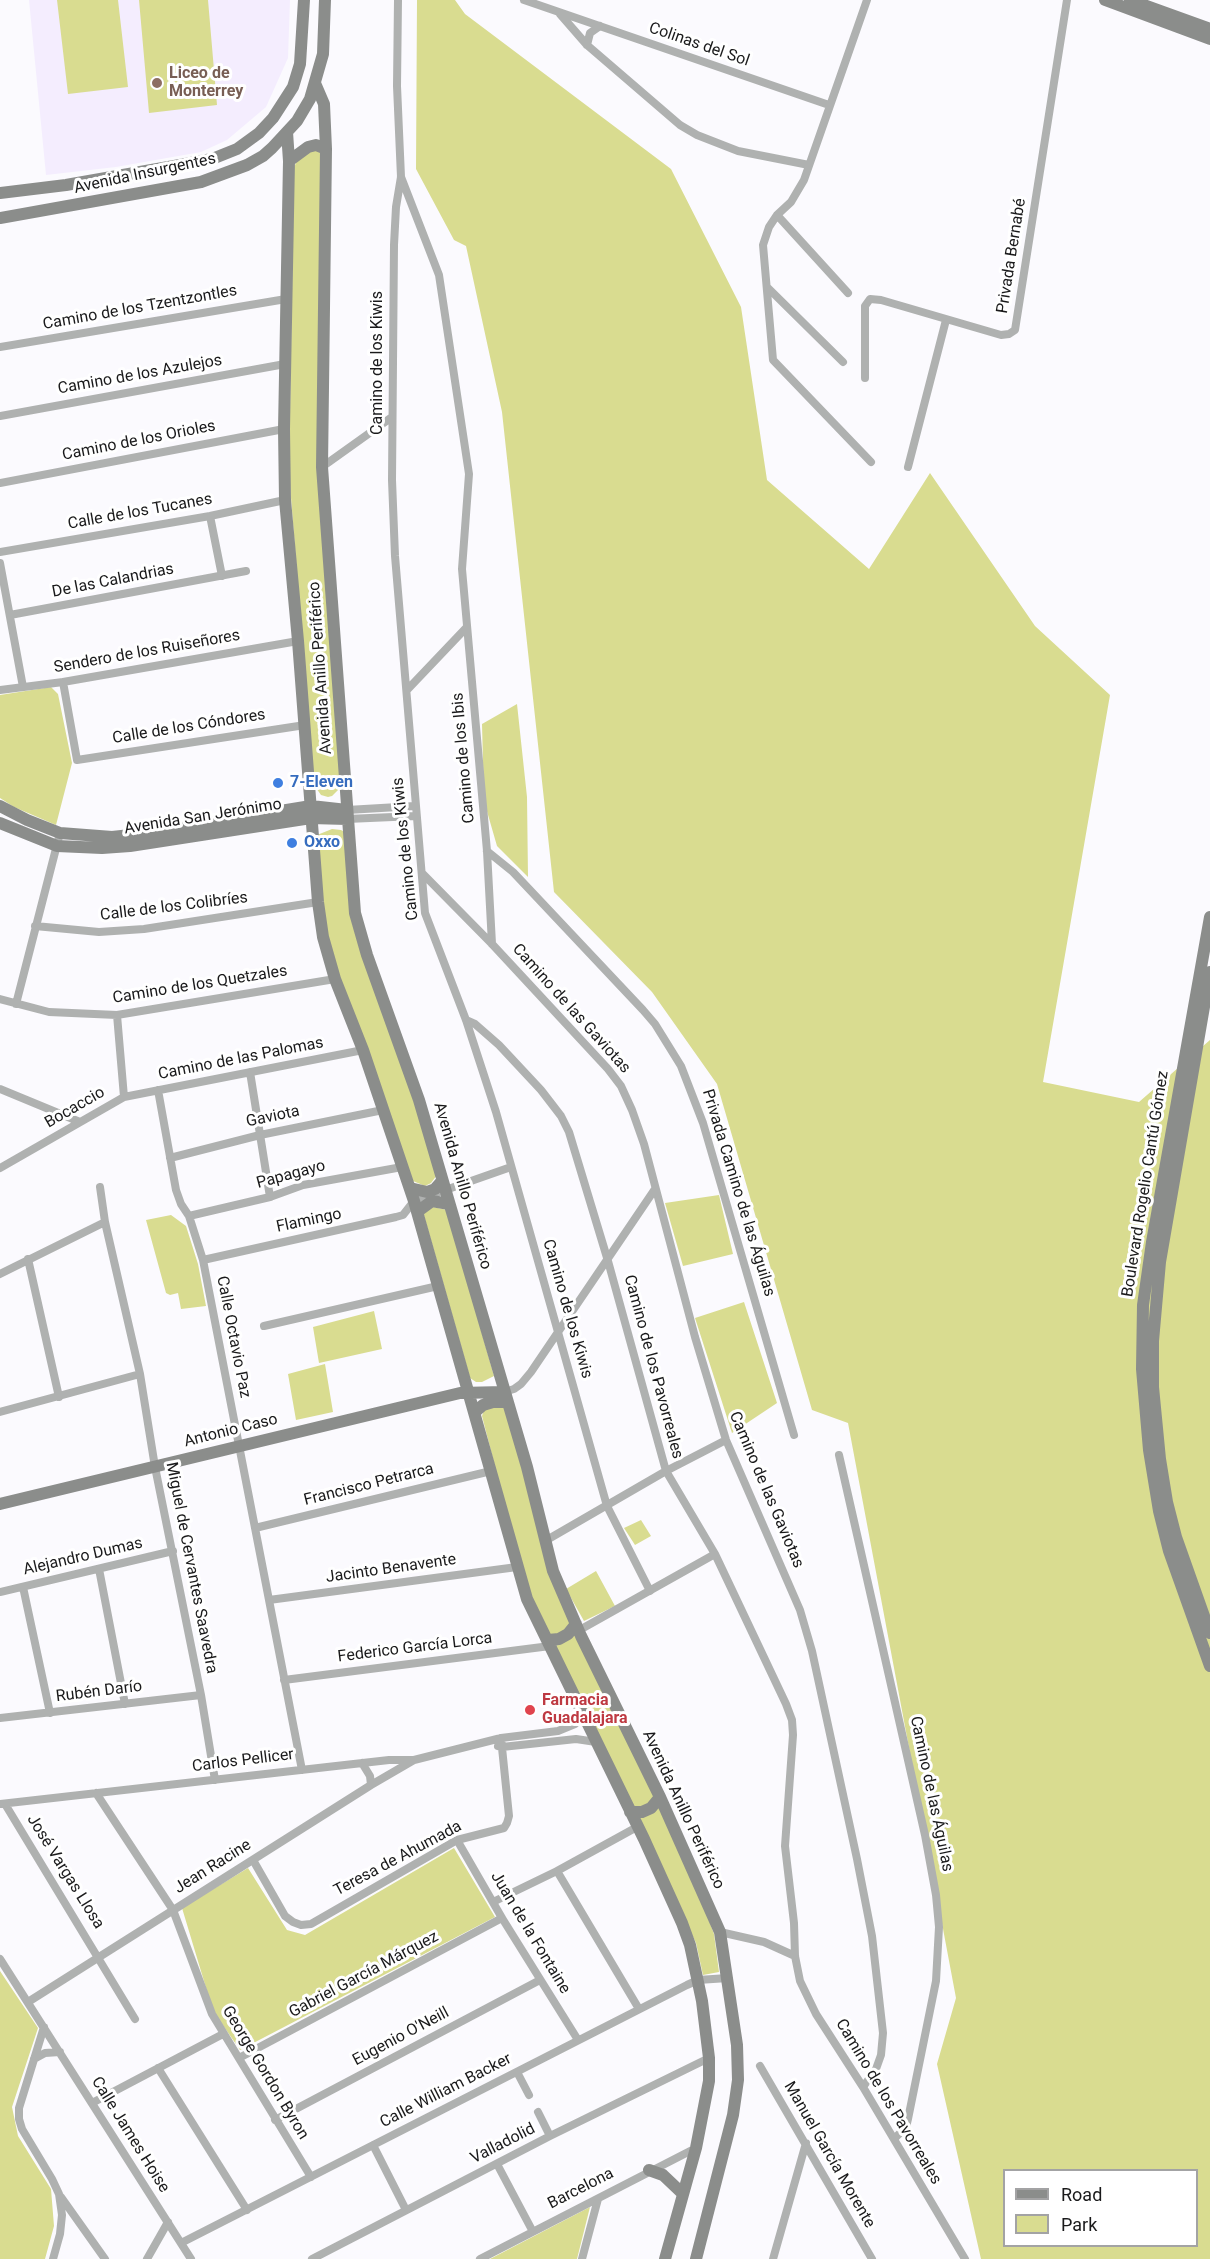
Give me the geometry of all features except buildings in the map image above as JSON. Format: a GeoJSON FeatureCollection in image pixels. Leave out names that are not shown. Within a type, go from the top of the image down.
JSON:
{"type":"FeatureCollection","features":[{"type":"Feature","properties":{"kind":"street","name":"Avenida Insurgentes"},"geometry":{"type":"LineString","coordinates":[[0,193],[66,185],[180,165],[212,159],[237,149],[259,133],[273,118],[293,87],[300,64],[304,0]]}},
{"type":"Feature","properties":{"kind":"street","name":"Avenida Insurgentes"},"geometry":{"type":"LineString","coordinates":[[0,218],[201,182],[247,165],[272,148],[304,110],[323,54],[325,0]]}},
{"type":"Feature","properties":{"kind":"street","name":"Camino de los Kiwis"},"geometry":{"type":"LineString","coordinates":[[398,0],[400,177],[394,245],[392,480],[395,556],[425,913],[466,1020],[511,1167],[607,1506],[650,1591]]}},
{"type":"Feature","properties":{"kind":"street","name":"Colinas del Sol"},"geometry":{"type":"LineString","coordinates":[[524,0],[829,105]]}},
{"type":"Feature","properties":{"kind":"street"},"geometry":{"type":"LineString","coordinates":[[867,0],[809,165],[795,197],[777,215],[769,227],[763,245],[772,360],[871,462]]}},
{"type":"Feature","properties":{"kind":"street","name":"Privada Bernabé"},"geometry":{"type":"LineString","coordinates":[[946,320],[1001,335],[1009,334],[1016,326],[1067,0]]}},
{"type":"Feature","properties":{"kind":"street"},"geometry":{"type":"LineString","coordinates":[[1105,0],[1210,39]]}},
{"type":"Feature","properties":{"kind":"street"},"geometry":{"type":"LineString","coordinates":[[1130,0],[1210,29]]}},
{"type":"Feature","properties":{"kind":"street"},"geometry":{"type":"LineString","coordinates":[[560,14],[587,45],[680,125],[697,135],[738,151],[809,165]]}},
{"type":"Feature","properties":{"kind":"street"},"geometry":{"type":"LineString","coordinates":[[587,45],[590,33],[600,26]]}},
{"type":"Feature","properties":{"kind":"street","name":"Avenida Anillo Periférico"},"geometry":{"type":"LineString","coordinates":[[315,83],[324,104],[326,149],[322,467],[354,896],[360,932],[419,1100],[501,1376],[559,1586],[660,1797],[720,1932],[737,2045],[738,2080],[733,2115],[696,2259]]}},
{"type":"Feature","properties":{"kind":"street","name":"Avenida Anillo Periférico"},"geometry":{"type":"LineString","coordinates":[[287,132],[289,161],[284,429],[285,500],[318,902],[326,948],[416,1206],[517,1567],[531,1609],[682,1923],[698,1980],[709,2058],[709,2081],[696,2148],[665,2259]]}},
{"type":"Feature","properties":{"kind":"street"},"geometry":{"type":"LineString","coordinates":[[289,161],[308,147],[316,145],[326,149]]}},
{"type":"Feature","properties":{"kind":"street","name":"Camino de los Kiwis"},"geometry":{"type":"LineString","coordinates":[[400,177],[439,275],[447,317],[469,474],[462,569]]}},
{"type":"Feature","properties":{"kind":"street"},"geometry":{"type":"LineString","coordinates":[[777,215],[848,293]]}},
{"type":"Feature","properties":{"kind":"street"},"geometry":{"type":"LineString","coordinates":[[767,287],[843,362]]}},
{"type":"Feature","properties":{"kind":"street","name":"Camino de los Tzentzontles"},"geometry":{"type":"LineString","coordinates":[[0,347],[286,299]]}},
{"type":"Feature","properties":{"kind":"street"},"geometry":{"type":"LineString","coordinates":[[865,378],[865,306],[869,300],[881,300],[946,320],[908,467]]}},
{"type":"Feature","properties":{"kind":"street","name":"Camino de los Azulejos"},"geometry":{"type":"LineString","coordinates":[[0,416],[285,364]]}},
{"type":"Feature","properties":{"kind":"street"},"geometry":{"type":"LineString","coordinates":[[322,467],[392,417]]}},
{"type":"Feature","properties":{"kind":"street","name":"Camino de los Orioles"},"geometry":{"type":"LineString","coordinates":[[0,483],[284,429]]}},
{"type":"Feature","properties":{"kind":"street","name":"Calle de los Tucanes"},"geometry":{"type":"LineString","coordinates":[[0,552],[210,516],[285,500]]}},
{"type":"Feature","properties":{"kind":"street"},"geometry":{"type":"LineString","coordinates":[[210,516],[222,576]]}},
{"type":"Feature","properties":{"kind":"street"},"geometry":{"type":"LineString","coordinates":[[0,564],[23,687]]}},
{"type":"Feature","properties":{"kind":"street","name":"Camino de los Ibis"},"geometry":{"type":"LineString","coordinates":[[462,569],[487,851],[492,944]]}},
{"type":"Feature","properties":{"kind":"street","name":"De las Calandrias"},"geometry":{"type":"LineString","coordinates":[[10,615],[246,571]]}},
{"type":"Feature","properties":{"kind":"street"},"geometry":{"type":"LineString","coordinates":[[407,690],[466,628]]}},
{"type":"Feature","properties":{"kind":"street","name":"Sendero de los Ruiseñores"},"geometry":{"type":"LineString","coordinates":[[0,690],[63,682],[298,640]]}},
{"type":"Feature","properties":{"kind":"street","name":"Calle de los Cóndores"},"geometry":{"type":"LineString","coordinates":[[63,682],[77,760],[305,725]]}},
{"type":"Feature","properties":{"kind":"street"},"geometry":{"type":"LineString","coordinates":[[346,795],[330,800],[311,813],[332,824],[348,818]]}},
{"type":"Feature","properties":{"kind":"street","name":"Avenida San Jerónimo"},"geometry":{"type":"LineString","coordinates":[[0,806],[60,833],[112,837],[311,813],[348,818],[417,816]]}},
{"type":"Feature","properties":{"kind":"street","name":"Avenida San Jerónimo"},"geometry":{"type":"LineString","coordinates":[[348,818],[415,806]]}},
{"type":"Feature","properties":{"kind":"street","name":"Avenida San Jerónimo"},"geometry":{"type":"LineString","coordinates":[[1,825],[57,846],[102,848],[130,846],[311,813]]}},
{"type":"Feature","properties":{"kind":"street"},"geometry":{"type":"LineString","coordinates":[[16,1004],[60,833]]}},
{"type":"Feature","properties":{"kind":"street","name":"Privada Camino de las Águilas"},"geometry":{"type":"LineString","coordinates":[[487,851],[513,872],[643,1010],[655,1024],[681,1066],[706,1132],[794,1435]]}},
{"type":"Feature","properties":{"kind":"street","name":"Camino de las Gaviotas"},"geometry":{"type":"LineString","coordinates":[[422,873],[492,944],[608,1070],[628,1099],[644,1144],[726,1440],[807,1630],[872,1936],[883,2033],[881,2055],[876,2069],[863,2087]]}},
{"type":"Feature","properties":{"kind":"street","name":"Calle de los Colibríes"},"geometry":{"type":"LineString","coordinates":[[35,926],[99,932],[144,929],[318,902]]}},
{"type":"Feature","properties":{"kind":"street","name":"Boulevard Rogelio Cantú Gómez"},"geometry":{"type":"LineString","coordinates":[[1210,917],[1152,1242],[1143,1305],[1142,1369],[1149,1450],[1159,1511],[1169,1551],[1210,1666]]}},
{"type":"Feature","properties":{"kind":"street","name":"Boulevard Rogelio Cantú Gómez"},"geometry":{"type":"LineString","coordinates":[[1210,972],[1160,1262],[1154,1332],[1153,1387],[1167,1502],[1176,1537],[1210,1633]]}},
{"type":"Feature","properties":{"kind":"street","name":"Camino de los Quetzales"},"geometry":{"type":"LineString","coordinates":[[0,999],[49,1012],[117,1016],[335,979]]}},
{"type":"Feature","properties":{"kind":"street","name":"Bocaccio"},"geometry":{"type":"LineString","coordinates":[[0,1168],[124,1097],[117,1016]]}},
{"type":"Feature","properties":{"kind":"street","name":"Camino de los Pavorreales"},"geometry":{"type":"LineString","coordinates":[[466,1020],[475,1024],[499,1045],[541,1090],[561,1116],[569,1132],[608,1261],[666,1471],[715,1554],[792,1720],[793,1735],[785,1846],[794,1923],[795,1956],[800,1981],[816,2014],[863,2087],[965,2259]]}},
{"type":"Feature","properties":{"kind":"street","name":"Camino de las Palomas"},"geometry":{"type":"LineString","coordinates":[[124,1097],[363,1050]]}},
{"type":"Feature","properties":{"kind":"street"},"geometry":{"type":"LineString","coordinates":[[250,1072],[270,1197]]}},
{"type":"Feature","properties":{"kind":"street"},"geometry":{"type":"LineString","coordinates":[[0,1089],[80,1122]]}},
{"type":"Feature","properties":{"kind":"street","name":"Calle Octavio Paz"},"geometry":{"type":"LineString","coordinates":[[158,1090],[178,1197],[189,1216],[203,1260],[302,1770]]}},
{"type":"Feature","properties":{"kind":"street","name":"Gaviota"},"geometry":{"type":"LineString","coordinates":[[170,1158],[260,1135],[383,1110]]}},
{"type":"Feature","properties":{"kind":"street","name":"Papagayo"},"geometry":{"type":"LineString","coordinates":[[189,1216],[270,1197],[303,1185],[402,1167]]}},
{"type":"Feature","properties":{"kind":"street","name":"Flamingo"},"geometry":{"type":"LineString","coordinates":[[203,1260],[396,1217],[416,1206],[444,1185],[511,1167]]}},
{"type":"Feature","properties":{"kind":"street"},"geometry":{"type":"LineString","coordinates":[[410,1188],[423,1192],[444,1185]]}},
{"type":"Feature","properties":{"kind":"street","name":"Miguel de Cervantes Saavedra"},"geometry":{"type":"LineString","coordinates":[[100,1187],[105,1222],[140,1374],[155,1467],[201,1695],[215,1780]]}},
{"type":"Feature","properties":{"kind":"street"},"geometry":{"type":"LineString","coordinates":[[475,1412],[483,1405],[506,1397],[521,1384],[608,1261],[655,1189]]}},
{"type":"Feature","properties":{"kind":"street"},"geometry":{"type":"LineString","coordinates":[[416,1206],[432,1201],[449,1204]]}},
{"type":"Feature","properties":{"kind":"street"},"geometry":{"type":"LineString","coordinates":[[0,1274],[105,1222]]}},
{"type":"Feature","properties":{"kind":"street"},"geometry":{"type":"LineString","coordinates":[[28,1259],[59,1397]]}},
{"type":"Feature","properties":{"kind":"street"},"geometry":{"type":"LineString","coordinates":[[264,1326],[438,1286]]}},
{"type":"Feature","properties":{"kind":"street"},"geometry":{"type":"LineString","coordinates":[[0,1412],[140,1374]]}},
{"type":"Feature","properties":{"kind":"street"},"geometry":{"type":"LineString","coordinates":[[468,1389],[485,1387],[501,1376]]}},
{"type":"Feature","properties":{"kind":"street"},"geometry":{"type":"LineString","coordinates":[[468,1389],[506,1397]]}},
{"type":"Feature","properties":{"kind":"street","name":"Antonio Caso"},"geometry":{"type":"LineString","coordinates":[[0,1504],[459,1394],[468,1389]]}},
{"type":"Feature","properties":{"kind":"street"},"geometry":{"type":"LineString","coordinates":[[545,1541],[666,1471],[726,1440]]}},
{"type":"Feature","properties":{"kind":"street","name":"Camino de las Águilas"},"geometry":{"type":"LineString","coordinates":[[839,1455],[926,1835],[939,1927],[936,1981],[908,2119],[906,2127],[894,2139]]}},
{"type":"Feature","properties":{"kind":"street","name":"Francisco Petrarca"},"geometry":{"type":"LineString","coordinates":[[255,1528],[491,1471]]}},
{"type":"Feature","properties":{"kind":"street","name":"Alejandro Dumas"},"geometry":{"type":"LineString","coordinates":[[0,1592],[173,1551]]}},
{"type":"Feature","properties":{"kind":"street"},"geometry":{"type":"LineString","coordinates":[[550,1646],[715,1554]]}},
{"type":"Feature","properties":{"kind":"street","name":"Jacinto Benavente"},"geometry":{"type":"LineString","coordinates":[[269,1600],[517,1567]]}},
{"type":"Feature","properties":{"kind":"street"},"geometry":{"type":"LineString","coordinates":[[99,1569],[125,1704]]}},
{"type":"Feature","properties":{"kind":"street"},"geometry":{"type":"LineString","coordinates":[[23,1587],[50,1713]]}},
{"type":"Feature","properties":{"kind":"street","name":"Federico García Lorca"},"geometry":{"type":"LineString","coordinates":[[284,1680],[550,1646]]}},
{"type":"Feature","properties":{"kind":"street","name":"Rubén Darío"},"geometry":{"type":"LineString","coordinates":[[0,1718],[201,1695]]}},
{"type":"Feature","properties":{"kind":"street","name":"Carlos Pellicer"},"geometry":{"type":"LineString","coordinates":[[501,1743],[558,1731],[575,1724],[583,1717]]}},
{"type":"Feature","properties":{"kind":"street","name":"Carlos Pellicer"},"geometry":{"type":"LineString","coordinates":[[2,1804],[362,1763],[414,1760],[488,1743],[576,1739],[596,1742]]}},
{"type":"Feature","properties":{"kind":"street","name":"Teresa de Ahumada"},"geometry":{"type":"LineString","coordinates":[[253,1860],[285,1916],[301,1925],[311,1924],[457,1840],[498,1830],[507,1823],[509,1816],[501,1743]]}},
{"type":"Feature","properties":{"kind":"street","name":"Jean Racine"},"geometry":{"type":"LineString","coordinates":[[28,2002],[414,1760]]}},
{"type":"Feature","properties":{"kind":"street"},"geometry":{"type":"LineString","coordinates":[[362,1763],[370,1776],[372,1785]]}},
{"type":"Feature","properties":{"kind":"street","name":"George Gordon Byron"},"geometry":{"type":"LineString","coordinates":[[96,1793],[173,1910],[210,2010],[311,2177]]}},
{"type":"Feature","properties":{"kind":"street"},"geometry":{"type":"LineString","coordinates":[[630,1812],[642,1812],[651,1808],[660,1797]]}},
{"type":"Feature","properties":{"kind":"street","name":"José Vargas Llosa"},"geometry":{"type":"LineString","coordinates":[[2,1804],[99,1957],[135,2019]]}},
{"type":"Feature","properties":{"kind":"street"},"geometry":{"type":"LineString","coordinates":[[493,1902],[557,1871],[637,1827],[645,1817],[654,1813],[667,1813]]}},
{"type":"Feature","properties":{"kind":"street","name":"Juan de la Fontaine"},"geometry":{"type":"LineString","coordinates":[[457,1840],[502,1918],[578,2040]]}},
{"type":"Feature","properties":{"kind":"street"},"geometry":{"type":"LineString","coordinates":[[557,1871],[639,2009]]}},
{"type":"Feature","properties":{"kind":"street","name":"Gabriel García Márquez"},"geometry":{"type":"LineString","coordinates":[[239,2058],[502,1918]]}},
{"type":"Feature","properties":{"kind":"street"},"geometry":{"type":"LineString","coordinates":[[720,1932],[764,1942],[795,1956]]}},
{"type":"Feature","properties":{"kind":"street","name":"Calle James Hoise"},"geometry":{"type":"LineString","coordinates":[[0,1959],[191,2259]]}},
{"type":"Feature","properties":{"kind":"street","name":"Calle William Backer"},"geometry":{"type":"LineString","coordinates":[[181,2243],[698,1980],[728,1978]]}},
{"type":"Feature","properties":{"kind":"street","name":"Eugenio O'Neill"},"geometry":{"type":"LineString","coordinates":[[275,2120],[540,1980]]}},
{"type":"Feature","properties":{"kind":"street"},"geometry":{"type":"LineString","coordinates":[[44,2027],[19,2108],[19,2119],[22,2129],[52,2179],[58,2194],[62,2215],[60,2234],[53,2259]]}},
{"type":"Feature","properties":{"kind":"street"},"geometry":{"type":"LineString","coordinates":[[92,2103],[223,2034]]}},
{"type":"Feature","properties":{"kind":"street"},"geometry":{"type":"LineString","coordinates":[[34,2059],[45,2053],[60,2052]]}},
{"type":"Feature","properties":{"kind":"street","name":"Valladolid"},"geometry":{"type":"LineString","coordinates":[[312,2259],[550,2136],[709,2058]]}},
{"type":"Feature","properties":{"kind":"street","name":"Manuel García Morente"},"geometry":{"type":"LineString","coordinates":[[760,2066],[806,2143],[869,2258]]}},
{"type":"Feature","properties":{"kind":"street"},"geometry":{"type":"LineString","coordinates":[[158,2068],[246,2210]]}},
{"type":"Feature","properties":{"kind":"street"},"geometry":{"type":"LineString","coordinates":[[517,2072],[529,2095]]}},
{"type":"Feature","properties":{"kind":"street"},"geometry":{"type":"LineString","coordinates":[[538,2112],[550,2136]]}},
{"type":"Feature","properties":{"kind":"street"},"geometry":{"type":"LineString","coordinates":[[774,2259],[806,2143]]}},
{"type":"Feature","properties":{"kind":"street"},"geometry":{"type":"LineString","coordinates":[[374,2145],[406,2210]]}},
{"type":"Feature","properties":{"kind":"street","name":"Barcelona"},"geometry":{"type":"LineString","coordinates":[[480,2259],[532,2230],[696,2148]]}},
{"type":"Feature","properties":{"kind":"street"},"geometry":{"type":"LineString","coordinates":[[497,2164],[532,2230]]}},
{"type":"Feature","properties":{"kind":"street"},"geometry":{"type":"LineString","coordinates":[[649,2170],[663,2175],[683,2194]]}},
{"type":"Feature","properties":{"kind":"street"},"geometry":{"type":"LineString","coordinates":[[58,2194],[105,2259]]}},
{"type":"Feature","properties":{"kind":"street"},"geometry":{"type":"LineString","coordinates":[[582,2259],[598,2199]]}},
{"type":"Feature","properties":{"kind":"street"},"geometry":{"type":"LineString","coordinates":[[147,2259],[168,2222]]}},
{"type":"Feature","properties":{"kind":"shaded area","name":"Liceo de Monterrey"},"geometry":{"type":"Polygon","coordinates":[[[29,0],[290,0],[288,58],[266,107],[227,140],[201,152],[116,167],[46,175],[29,0]]]}},
{"type":"Feature","properties":{"kind":"green space"},"geometry":{"type":"Polygon","coordinates":[[[57,0],[118,0],[128,87],[68,94],[57,0]]]}},
{"type":"Feature","properties":{"kind":"green space"},"geometry":{"type":"Polygon","coordinates":[[[139,0],[208,0],[217,105],[149,113],[139,0]]]}},
{"type":"Feature","properties":{"kind":"green space"},"geometry":{"type":"Polygon","coordinates":[[[417,0],[455,0],[465,14],[671,169],[741,307],[767,480],[869,569],[930,473],[1035,626],[1110,695],[1043,1082],[1139,1102],[1210,1040],[1210,2259],[981,2259],[937,2064],[956,1998],[848,1423],[812,1410],[717,1084],[652,992],[554,892],[502,412],[466,246],[454,240],[416,169],[417,0]]]}},
{"type":"Feature","properties":{"kind":"green space"},"geometry":{"type":"Polygon","coordinates":[[[312,149],[323,152],[317,454],[341,787],[328,797],[321,795],[314,785],[289,473],[294,167],[297,161],[312,149]]]}},
{"type":"Feature","properties":{"kind":"green space"},"geometry":{"type":"Polygon","coordinates":[[[51,687],[58,694],[72,763],[56,825],[14,807],[0,798],[0,695],[51,687]]]}},
{"type":"Feature","properties":{"kind":"green space"},"geometry":{"type":"Polygon","coordinates":[[[517,704],[527,797],[528,877],[497,846],[484,801],[482,724],[517,704]]]}},
{"type":"Feature","properties":{"kind":"green space"},"geometry":{"type":"Polygon","coordinates":[[[332,829],[346,833],[352,923],[405,1069],[437,1175],[431,1183],[425,1186],[413,1181],[329,947],[316,843],[317,835],[332,829]]]}},
{"type":"Feature","properties":{"kind":"green space"},"geometry":{"type":"Polygon","coordinates":[[[719,1195],[733,1254],[683,1266],[665,1203],[719,1195]]]}},
{"type":"Feature","properties":{"kind":"green space"},"geometry":{"type":"Polygon","coordinates":[[[433,1207],[447,1210],[494,1376],[482,1382],[476,1382],[470,1378],[423,1212],[433,1207]]]}},
{"type":"Feature","properties":{"kind":"green space"},"geometry":{"type":"Polygon","coordinates":[[[171,1215],[186,1226],[198,1264],[206,1306],[181,1309],[178,1293],[170,1295],[166,1293],[146,1220],[171,1215]]]}},
{"type":"Feature","properties":{"kind":"green space"},"geometry":{"type":"Polygon","coordinates":[[[744,1302],[777,1403],[732,1433],[695,1318],[744,1302]]]}},
{"type":"Feature","properties":{"kind":"green space"},"geometry":{"type":"Polygon","coordinates":[[[374,1311],[382,1349],[319,1363],[313,1327],[374,1311]]]}},
{"type":"Feature","properties":{"kind":"green space"},"geometry":{"type":"Polygon","coordinates":[[[325,1364],[333,1412],[296,1420],[288,1374],[325,1364]]]}},
{"type":"Feature","properties":{"kind":"green space"},"geometry":{"type":"Polygon","coordinates":[[[504,1406],[540,1531],[692,1875],[714,1934],[719,1972],[703,1975],[696,1943],[531,1598],[482,1416],[484,1410],[488,1408],[504,1406]]]}},
{"type":"Feature","properties":{"kind":"green space"},"geometry":{"type":"Polygon","coordinates":[[[641,1520],[651,1536],[635,1545],[624,1528],[641,1520]]]}},
{"type":"Feature","properties":{"kind":"green space"},"geometry":{"type":"Polygon","coordinates":[[[596,1571],[615,1606],[584,1621],[566,1589],[596,1571]]]}},
{"type":"Feature","properties":{"kind":"green space"},"geometry":{"type":"Polygon","coordinates":[[[454,1848],[495,1917],[240,2050],[213,2011],[182,1908],[248,1868],[287,1930],[305,1935],[454,1848]]]}},
{"type":"Feature","properties":{"kind":"green space"},"geometry":{"type":"Polygon","coordinates":[[[0,1971],[38,2028],[12,2107],[18,2136],[51,2189],[54,2226],[45,2259],[0,2259],[0,1971]]]}},
{"type":"Feature","properties":{"kind":"green space"},"geometry":{"type":"Polygon","coordinates":[[[590,2207],[577,2259],[490,2259],[590,2207]]]}},
{"type":"Feature","properties":{"kind":"place","name":"Liceo de Monterrey"},"geometry":{"type":"Point","coordinates":[157,83]}},
{"type":"Feature","properties":{"kind":"place","name":"7-Eleven"},"geometry":{"type":"Point","coordinates":[278,783]}},
{"type":"Feature","properties":{"kind":"place","name":"Oxxo"},"geometry":{"type":"Point","coordinates":[292,843]}},
{"type":"Feature","properties":{"kind":"place","name":"Farmacia Guadalajara"},"geometry":{"type":"Point","coordinates":[530,1710]}}]}
